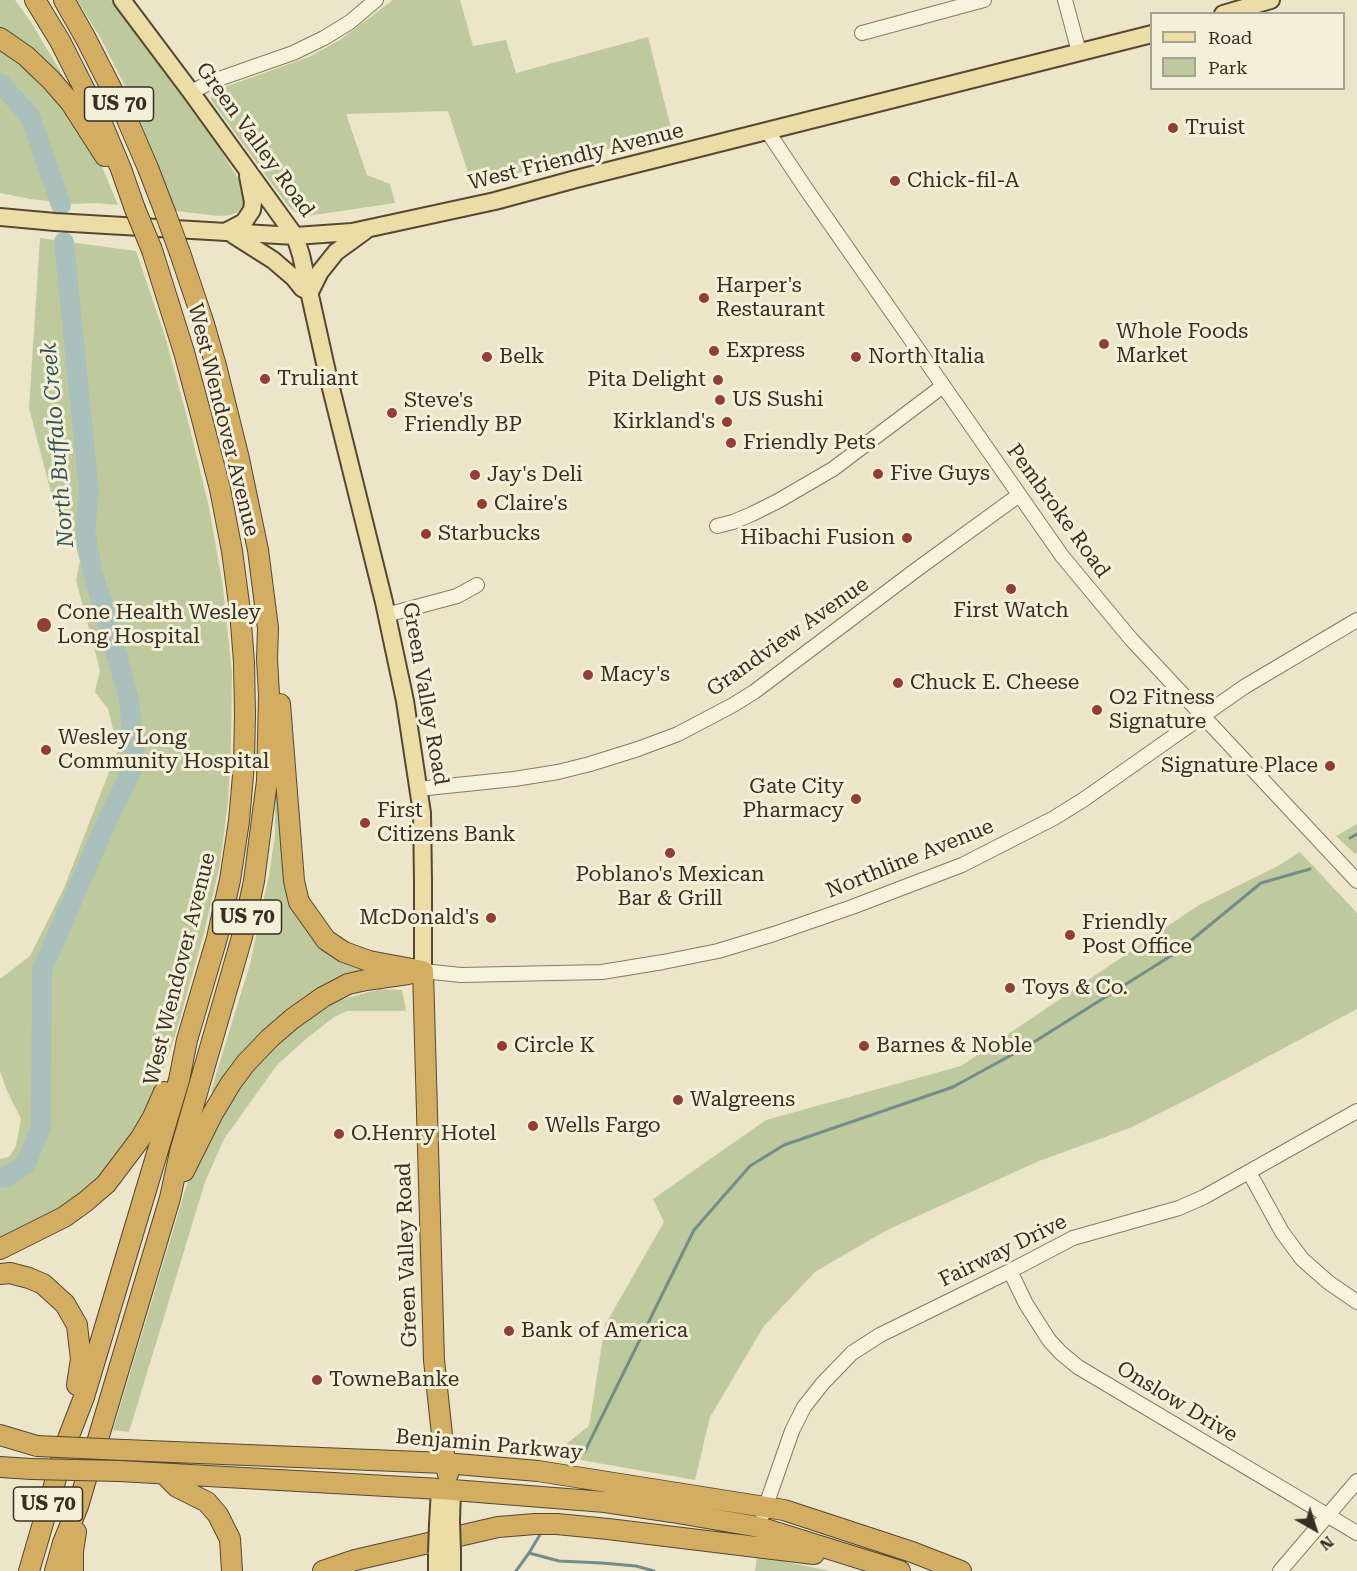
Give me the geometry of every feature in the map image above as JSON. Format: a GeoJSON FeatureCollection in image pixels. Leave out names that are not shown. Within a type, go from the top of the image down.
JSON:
{"type":"FeatureCollection","features":[{"type":"Feature","properties":{"kind":"highway","name":"West Wendover Avenue"},"geometry":{"type":"LineString","coordinates":[[29,1570],[67,1441],[84,1397],[178,1080],[187,1040],[217,938],[230,880],[237,831],[244,764],[245,714],[240,611],[233,561],[220,489],[184,352],[152,250],[121,169],[94,108],[60,41],[35,0]]}},
{"type":"Feature","properties":{"kind":"highway","name":"West Wendover Avenue"},"geometry":{"type":"LineString","coordinates":[[55,1571],[78,1506],[170,1198],[180,1152],[242,937],[254,881],[267,781],[269,695],[268,628],[258,550],[239,459],[204,324],[165,212],[126,117],[64,0]]}},
{"type":"Feature","properties":{"kind":"highway"},"geometry":{"type":"LineString","coordinates":[[0,38],[26,56],[51,80],[70,103],[134,205]]}},
{"type":"Feature","properties":{"kind":"highway"},"geometry":{"type":"LineString","coordinates":[[268,628],[274,644],[278,676],[294,881],[299,902],[326,940],[344,952],[369,962],[423,971]]}},
{"type":"Feature","properties":{"kind":"highway"},"geometry":{"type":"LineString","coordinates":[[170,1198],[213,1113],[246,1063],[270,1038],[323,997],[348,984],[423,971]]}},
{"type":"Feature","properties":{"kind":"highway","name":"Green Valley Road"},"geometry":{"type":"LineString","coordinates":[[423,971],[434,1360],[446,1489]]}},
{"type":"Feature","properties":{"kind":"highway"},"geometry":{"type":"LineString","coordinates":[[0,1249],[64,1217],[106,1184],[134,1148],[153,1117],[187,1040]]}},
{"type":"Feature","properties":{"kind":"highway"},"geometry":{"type":"LineString","coordinates":[[0,1274],[29,1278],[43,1284],[65,1304],[76,1326],[81,1359],[70,1412],[67,1441]]}},
{"type":"Feature","properties":{"kind":"highway"},"geometry":{"type":"LineString","coordinates":[[0,1435],[37,1446]]}},
{"type":"Feature","properties":{"kind":"highway","name":"Benjamin Parkway"},"geometry":{"type":"LineString","coordinates":[[37,1446],[445,1463],[538,1471],[784,1510],[912,1552],[961,1571]]}},
{"type":"Feature","properties":{"kind":"highway"},"geometry":{"type":"LineString","coordinates":[[0,1467],[118,1471],[446,1489],[605,1502],[759,1527],[900,1571]]}},
{"type":"Feature","properties":{"kind":"highway"},"geometry":{"type":"LineString","coordinates":[[165,1475],[177,1487],[207,1502],[218,1515],[230,1539],[232,1571]]}},
{"type":"Feature","properties":{"kind":"highway"},"geometry":{"type":"LineString","coordinates":[[73,1571],[73,1551],[79,1519],[78,1506]]}},
{"type":"Feature","properties":{"kind":"highway"},"geometry":{"type":"LineString","coordinates":[[323,1571],[355,1560],[498,1527],[535,1524],[608,1529],[872,1562]]}},
{"type":"Feature","properties":{"kind":"highway"},"geometry":{"type":"LineString","coordinates":[[344,1571],[360,1571]]}},
{"type":"Feature","properties":{"kind":"main road","name":"Green Valley Road"},"geometry":{"type":"LineString","coordinates":[[122,0],[295,236],[302,255],[327,372],[405,701],[422,813],[423,971]]}},
{"type":"Feature","properties":{"kind":"main road"},"geometry":{"type":"LineString","coordinates":[[1230,12],[1271,0]]}},
{"type":"Feature","properties":{"kind":"main road","name":"West Friendly Avenue"},"geometry":{"type":"LineString","coordinates":[[0,216],[55,222],[295,236],[352,232],[495,201],[1150,34]]}},
{"type":"Feature","properties":{"kind":"main road"},"geometry":{"type":"LineString","coordinates":[[246,169],[253,202],[252,210],[244,222],[227,232],[273,260],[302,288],[310,292],[336,252],[370,228]]}},
{"type":"Feature","properties":{"kind":"main road","name":"Benjamin Parkway"},"geometry":{"type":"LineString","coordinates":[[0,1444],[37,1446]]}},
{"type":"Feature","properties":{"kind":"main road","name":"Green Valley Road"},"geometry":{"type":"LineString","coordinates":[[446,1489],[445,1552],[452,1571]]}},
{"type":"Feature","properties":{"kind":"main road","name":"Green Valley Road"},"geometry":{"type":"LineString","coordinates":[[437,1571],[445,1552]]}},
{"type":"Feature","properties":{"kind":"street"},"geometry":{"type":"LineString","coordinates":[[191,92],[213,81],[293,53],[324,38],[350,22],[375,0]]}},
{"type":"Feature","properties":{"kind":"street"},"geometry":{"type":"LineString","coordinates":[[862,33],[984,0]]}},
{"type":"Feature","properties":{"kind":"street"},"geometry":{"type":"LineString","coordinates":[[1065,0],[1079,52]]}},
{"type":"Feature","properties":{"kind":"street","name":"Pembroke Road"},"geometry":{"type":"LineString","coordinates":[[768,132],[1062,556],[1120,627],[1357,881]]}},
{"type":"Feature","properties":{"kind":"street"},"geometry":{"type":"LineString","coordinates":[[717,526],[752,514],[833,469],[943,386]]}},
{"type":"Feature","properties":{"kind":"street","name":"Grandview Avenue"},"geometry":{"type":"LineString","coordinates":[[418,789],[558,772],[638,749],[678,734],[754,692],[1019,495]]}},
{"type":"Feature","properties":{"kind":"street"},"geometry":{"type":"LineString","coordinates":[[386,615],[457,596],[477,585]]}},
{"type":"Feature","properties":{"kind":"street","name":"Northline Avenue"},"geometry":{"type":"LineString","coordinates":[[423,971],[461,975],[602,972],[718,951],[852,907],[962,865],[1073,806],[1252,681],[1357,620]]}},
{"type":"Feature","properties":{"kind":"street","name":"Fairway Drive"},"geometry":{"type":"LineString","coordinates":[[759,1527],[792,1431],[804,1407],[852,1353],[880,1335],[1074,1238],[1179,1208],[1204,1197],[1357,1111]]}},
{"type":"Feature","properties":{"kind":"street"},"geometry":{"type":"LineString","coordinates":[[1249,1172],[1282,1232],[1302,1259],[1328,1282],[1357,1302]]}},
{"type":"Feature","properties":{"kind":"street","name":"Onslow Drive"},"geometry":{"type":"LineString","coordinates":[[1010,1271],[1026,1304],[1049,1340],[1078,1367],[1357,1533]]}},
{"type":"Feature","properties":{"kind":"street"},"geometry":{"type":"LineString","coordinates":[[1280,1571],[1357,1481]]}},
{"type":"Feature","properties":{"kind":"green space"},"geometry":{"type":"Polygon","coordinates":[[[0,0],[15,0],[31,22],[81,106],[0,30],[0,0]]]}},
{"type":"Feature","properties":{"kind":"green space"},"geometry":{"type":"Polygon","coordinates":[[[77,0],[111,0],[216,143],[241,183],[246,192],[246,202],[238,212],[219,216],[176,211],[128,92],[100,37],[77,0]]]}},
{"type":"Feature","properties":{"kind":"green space"},"geometry":{"type":"Polygon","coordinates":[[[393,0],[460,0],[473,46],[506,40],[516,73],[648,37],[672,132],[472,185],[448,111],[346,114],[367,175],[390,184],[395,203],[307,216],[299,215],[288,206],[211,100],[212,93],[309,57],[340,40],[393,0]]]}},
{"type":"Feature","properties":{"kind":"green space"},"geometry":{"type":"Polygon","coordinates":[[[0,48],[27,68],[57,98],[101,164],[118,205],[76,204],[0,193],[0,48]]]}},
{"type":"Feature","properties":{"kind":"green space"},"geometry":{"type":"Polygon","coordinates":[[[40,238],[136,251],[165,336],[209,507],[223,587],[232,673],[231,743],[228,802],[220,864],[204,933],[175,1036],[154,1095],[134,1136],[110,1167],[89,1187],[70,1203],[42,1220],[0,1239],[0,1159],[9,1157],[16,1146],[21,1119],[0,1071],[0,979],[30,956],[64,888],[118,749],[108,709],[95,692],[100,670],[76,580],[80,561],[69,524],[56,512],[29,408],[40,238]]]}},
{"type":"Feature","properties":{"kind":"green space"},"geometry":{"type":"Polygon","coordinates":[[[275,757],[299,918],[385,971],[349,980],[214,1093],[211,1091],[250,964],[269,875],[275,835],[275,757]]]}},
{"type":"Feature","properties":{"kind":"green space"},"geometry":{"type":"Polygon","coordinates":[[[1357,824],[1357,853],[1355,854],[1336,836],[1357,824]]]}},
{"type":"Feature","properties":{"kind":"green space"},"geometry":{"type":"Polygon","coordinates":[[[1300,852],[1357,913],[1357,1009],[1130,1128],[1039,1161],[885,1231],[815,1272],[764,1326],[710,1417],[695,1480],[552,1455],[589,1426],[605,1325],[664,1222],[653,1199],[766,1120],[961,1066],[1199,905],[1278,866],[1300,852]]]}},
{"type":"Feature","properties":{"kind":"green space"},"geometry":{"type":"Polygon","coordinates":[[[380,989],[402,990],[406,1011],[347,1011],[334,1017],[277,1065],[224,1139],[205,1182],[129,1432],[113,1430],[187,1184],[200,1152],[223,1110],[249,1073],[274,1046],[309,1017],[340,1000],[380,989]]]}},
{"type":"Feature","properties":{"kind":"green space"},"geometry":{"type":"Polygon","coordinates":[[[757,1556],[830,1571],[755,1571],[757,1556]]]}},
{"type":"Feature","properties":{"kind":"waterway","name":"North Buffalo Creek"},"geometry":{"type":"LineString","coordinates":[[0,83],[30,116],[61,205]]}},
{"type":"Feature","properties":{"kind":"waterway","name":"North Buffalo Creek"},"geometry":{"type":"LineString","coordinates":[[0,1178],[6,1177],[26,1164],[41,1126],[42,970],[135,763],[129,699],[92,569],[85,531],[89,492],[64,242]]}},
{"type":"Feature","properties":{"kind":"waterway"},"geometry":{"type":"LineString","coordinates":[[1350,838],[1357,834]]}},
{"type":"Feature","properties":{"kind":"waterway"},"geometry":{"type":"LineString","coordinates":[[585,1451],[694,1230],[750,1166],[784,1145],[953,1087],[1026,1047],[1177,952],[1261,883],[1310,869]]}},
{"type":"Feature","properties":{"kind":"waterway"},"geometry":{"type":"LineString","coordinates":[[516,1571],[541,1533]]}},
{"type":"Feature","properties":{"kind":"waterway"},"geometry":{"type":"LineString","coordinates":[[529,1553],[559,1561],[636,1566],[654,1571]]}},
{"type":"Feature","properties":{"kind":"place","name":"Truist"},"geometry":{"type":"Point","coordinates":[1173,128]}},
{"type":"Feature","properties":{"kind":"place","name":"Chick-fil-A"},"geometry":{"type":"Point","coordinates":[895,181]}},
{"type":"Feature","properties":{"kind":"place","name":"Harper's Restaurant"},"geometry":{"type":"Point","coordinates":[704,298]}},
{"type":"Feature","properties":{"kind":"place","name":"Whole Foods Market"},"geometry":{"type":"Point","coordinates":[1104,344]}},
{"type":"Feature","properties":{"kind":"place","name":"Express"},"geometry":{"type":"Point","coordinates":[714,351]}},
{"type":"Feature","properties":{"kind":"place","name":"Belk"},"geometry":{"type":"Point","coordinates":[487,357]}},
{"type":"Feature","properties":{"kind":"place","name":"North Italia"},"geometry":{"type":"Point","coordinates":[856,357]}},
{"type":"Feature","properties":{"kind":"place","name":"Truliant"},"geometry":{"type":"Point","coordinates":[265,379]}},
{"type":"Feature","properties":{"kind":"place","name":"Pita Delight"},"geometry":{"type":"Point","coordinates":[718,380]}},
{"type":"Feature","properties":{"kind":"place","name":"US Sushi"},"geometry":{"type":"Point","coordinates":[720,400]}},
{"type":"Feature","properties":{"kind":"place","name":"Steve's Friendly BP"},"geometry":{"type":"Point","coordinates":[392,413]}},
{"type":"Feature","properties":{"kind":"place","name":"Kirkland's"},"geometry":{"type":"Point","coordinates":[727,422]}},
{"type":"Feature","properties":{"kind":"place","name":"Friendly Pets"},"geometry":{"type":"Point","coordinates":[731,443]}},
{"type":"Feature","properties":{"kind":"place","name":"Five Guys"},"geometry":{"type":"Point","coordinates":[878,474]}},
{"type":"Feature","properties":{"kind":"place","name":"Jay's Deli"},"geometry":{"type":"Point","coordinates":[475,475]}},
{"type":"Feature","properties":{"kind":"place","name":"Claire's"},"geometry":{"type":"Point","coordinates":[482,504]}},
{"type":"Feature","properties":{"kind":"place","name":"Starbucks"},"geometry":{"type":"Point","coordinates":[426,534]}},
{"type":"Feature","properties":{"kind":"place","name":"Hibachi Fusion"},"geometry":{"type":"Point","coordinates":[907,538]}},
{"type":"Feature","properties":{"kind":"place","name":"First Watch"},"geometry":{"type":"Point","coordinates":[1011,589]}},
{"type":"Feature","properties":{"kind":"place","name":"Cone Health Wesley Long Hospital"},"geometry":{"type":"Point","coordinates":[44,625]}},
{"type":"Feature","properties":{"kind":"place","name":"Macy's"},"geometry":{"type":"Point","coordinates":[588,675]}},
{"type":"Feature","properties":{"kind":"place","name":"Chuck E. Cheese"},"geometry":{"type":"Point","coordinates":[898,683]}},
{"type":"Feature","properties":{"kind":"place","name":"O2 Fitness Signature"},"geometry":{"type":"Point","coordinates":[1097,710]}},
{"type":"Feature","properties":{"kind":"place","name":"Wesley Long Community Hospital"},"geometry":{"type":"Point","coordinates":[46,750]}},
{"type":"Feature","properties":{"kind":"place","name":"Signature Place"},"geometry":{"type":"Point","coordinates":[1330,766]}},
{"type":"Feature","properties":{"kind":"place","name":"Gate City Pharmacy"},"geometry":{"type":"Point","coordinates":[856,799]}},
{"type":"Feature","properties":{"kind":"place","name":"First Citizens Bank"},"geometry":{"type":"Point","coordinates":[365,823]}},
{"type":"Feature","properties":{"kind":"place","name":"Poblano's Mexican Bar & Grill"},"geometry":{"type":"Point","coordinates":[670,853]}},
{"type":"Feature","properties":{"kind":"place","name":"McDonald's"},"geometry":{"type":"Point","coordinates":[491,918]}},
{"type":"Feature","properties":{"kind":"place","name":"Friendly Post Office"},"geometry":{"type":"Point","coordinates":[1070,935]}},
{"type":"Feature","properties":{"kind":"place","name":"Toys & Co."},"geometry":{"type":"Point","coordinates":[1010,988]}},
{"type":"Feature","properties":{"kind":"place","name":"Circle K"},"geometry":{"type":"Point","coordinates":[502,1046]}},
{"type":"Feature","properties":{"kind":"place","name":"Barnes & Noble"},"geometry":{"type":"Point","coordinates":[864,1046]}},
{"type":"Feature","properties":{"kind":"place","name":"Walgreens"},"geometry":{"type":"Point","coordinates":[678,1100]}},
{"type":"Feature","properties":{"kind":"place","name":"Wells Fargo"},"geometry":{"type":"Point","coordinates":[533,1126]}},
{"type":"Feature","properties":{"kind":"place","name":"O.Henry Hotel"},"geometry":{"type":"Point","coordinates":[339,1134]}},
{"type":"Feature","properties":{"kind":"place","name":"Bank of America"},"geometry":{"type":"Point","coordinates":[509,1331]}},
{"type":"Feature","properties":{"kind":"place","name":"TowneBanke"},"geometry":{"type":"Point","coordinates":[317,1380]}}]}
